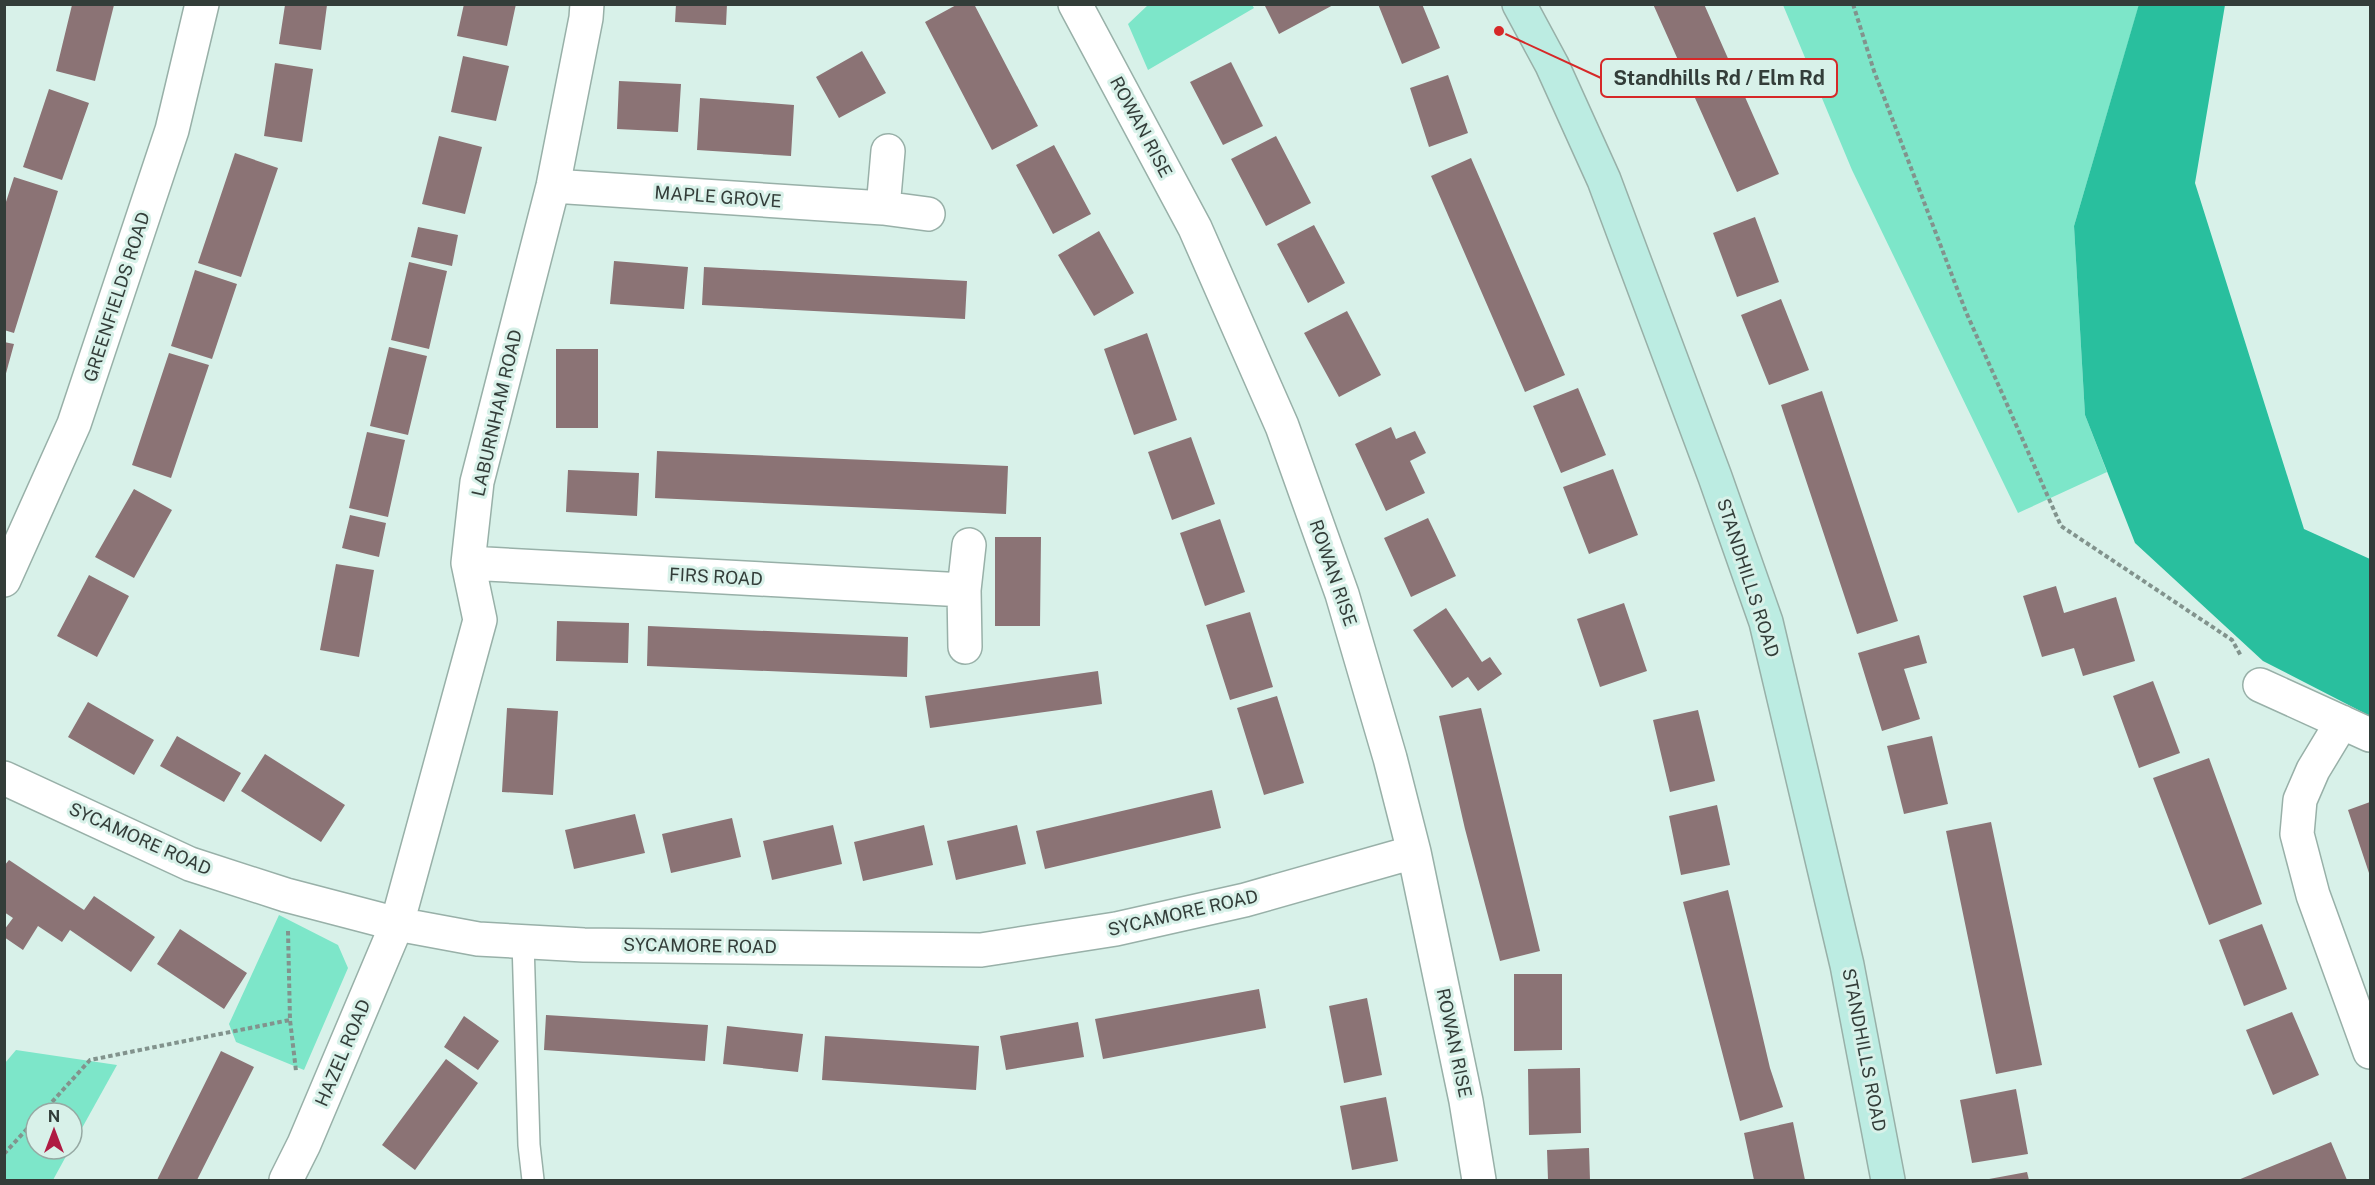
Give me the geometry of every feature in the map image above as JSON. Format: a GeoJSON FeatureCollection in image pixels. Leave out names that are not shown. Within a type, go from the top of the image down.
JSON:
{"type":"FeatureCollection","features":[{"type":"Feature","properties":{"kind":"street","name":"GREENFIELDS ROAD"},"geometry":{"type":"LineString","coordinates":[[4,580],[74,424],[172,130],[202,4]]}},
{"type":"Feature","properties":{"kind":"street","name":"LABURNHAM ROAD"},"geometry":{"type":"LineString","coordinates":[[398,924],[480,620],[468,563],[477,482],[554,186],[587,4]]}},
{"type":"Feature","properties":{"kind":"street","name":"STANDHILLS ROAD"},"geometry":{"type":"LineString","coordinates":[[1519,4],[1552,65],[1604,180],[1715,477],[1766,622],[1847,965],[1888,1180]]}},
{"type":"Feature","properties":{"kind":"street","name":"ROWAN RISE"},"geometry":{"type":"LineString","coordinates":[[1078,5],[1195,228],[1281,426],[1342,594],[1390,758],[1414,852],[1466,1101],[1479,1180]]}},
{"type":"Feature","properties":{"kind":"street"},"geometry":{"type":"LineString","coordinates":[[883,208],[888,151]]}},
{"type":"Feature","properties":{"kind":"street","name":"MAPLE GROVE"},"geometry":{"type":"LineString","coordinates":[[554,186],[883,208],[928,214]]}},
{"type":"Feature","properties":{"kind":"street"},"geometry":{"type":"LineString","coordinates":[[965,647],[964,590],[969,545]]}},
{"type":"Feature","properties":{"kind":"street","name":"FIRS ROAD"},"geometry":{"type":"LineString","coordinates":[[468,563],[964,590]]}},
{"type":"Feature","properties":{"kind":"street"},"geometry":{"type":"LineString","coordinates":[[2260,686],[2356,728],[2313,770],[2300,800],[2297,834],[2313,895],[2370,1052]]}},
{"type":"Feature","properties":{"kind":"street","name":"SYCAMORE ROAD"},"geometry":{"type":"LineString","coordinates":[[4,778],[190,864],[286,895],[398,924],[478,939],[584,945],[981,950],[1116,929],[1245,900],[1414,852]]}},
{"type":"Feature","properties":{"kind":"street","name":"HAZEL ROAD"},"geometry":{"type":"LineString","coordinates":[[286,1180],[304,1144],[398,924]]}},
{"type":"Feature","properties":{"kind":"lane"},"geometry":{"type":"LineString","coordinates":[[523,941],[529,1145],[533,1180]]}},
{"type":"Feature","properties":{"kind":"path"},"geometry":{"type":"LineString","coordinates":[[1853,4],[1874,71],[1966,312],[2061,526],[2232,640],[2260,686]]}},
{"type":"Feature","properties":{"kind":"path"},"geometry":{"type":"LineString","coordinates":[[286,895],[290,1020],[297,1076]]}},
{"type":"Feature","properties":{"kind":"path"},"geometry":{"type":"LineString","coordinates":[[53,1101],[90,1060],[290,1020]]}},
{"type":"Feature","properties":{"kind":"path"},"geometry":{"type":"LineString","coordinates":[[4,1154],[24,1132]]}},
{"type":"Feature","properties":{"kind":"green space"},"geometry":{"type":"Polygon","coordinates":[[[2139,4],[2225,5],[2195,183],[2304,529],[2370,559],[2370,716],[2263,661],[2135,543],[2085,415],[2074,226],[2139,4]]]}},
{"type":"Feature","properties":{"kind":"green space"},"geometry":{"type":"Polygon","coordinates":[[[1148,5],[1252,5],[1254,8],[1148,70],[1128,24],[1148,5]]]}},
{"type":"Feature","properties":{"kind":"green space"},"geometry":{"type":"Polygon","coordinates":[[[1783,5],[2139,5],[2074,226],[2085,415],[2107,472],[2018,513],[1852,170],[1783,5]]]}},
{"type":"Feature","properties":{"kind":"green space"},"geometry":{"type":"Polygon","coordinates":[[[279,915],[338,945],[348,968],[304,1070],[236,1042],[229,1024],[279,915]]]}},
{"type":"Feature","properties":{"kind":"green space"},"geometry":{"type":"Polygon","coordinates":[[[16,1050],[117,1065],[84,1124],[84,1101],[24,1101],[24,1161],[63,1161],[53,1180],[5,1180],[5,1063],[16,1050]]]}},
{"type":"Feature","properties":{"kind":"building"},"geometry":{"type":"Polygon","coordinates":[[[464,4],[516,4],[507,46],[457,36],[464,4]]]}},
{"type":"Feature","properties":{"kind":"building"},"geometry":{"type":"Polygon","coordinates":[[[676,4],[727,4],[726,25],[675,22],[676,4]]]}},
{"type":"Feature","properties":{"kind":"building"},"geometry":{"type":"Polygon","coordinates":[[[958,4],[974,4],[1038,126],[992,150],[925,22],[958,4]]]}},
{"type":"Feature","properties":{"kind":"building"},"geometry":{"type":"Polygon","coordinates":[[[1264,4],[1335,4],[1279,34],[1264,4]]]}},
{"type":"Feature","properties":{"kind":"building"},"geometry":{"type":"Polygon","coordinates":[[[1378,4],[1422,4],[1440,48],[1402,64],[1378,4]]]}},
{"type":"Feature","properties":{"kind":"building"},"geometry":{"type":"Polygon","coordinates":[[[1653,4],[1704,4],[1779,174],[1737,192],[1653,4]]]}},
{"type":"Feature","properties":{"kind":"building"},"geometry":{"type":"Polygon","coordinates":[[[72,5],[114,5],[95,81],[56,71],[72,5]]]}},
{"type":"Feature","properties":{"kind":"building"},"geometry":{"type":"Polygon","coordinates":[[[285,5],[327,5],[321,50],[279,44],[285,5]]]}},
{"type":"Feature","properties":{"kind":"building"},"geometry":{"type":"Polygon","coordinates":[[[862,51],[886,93],[839,118],[816,77],[862,51]]]}},
{"type":"Feature","properties":{"kind":"building"},"geometry":{"type":"Polygon","coordinates":[[[463,56],[509,66],[496,121],[451,112],[463,56]]]}},
{"type":"Feature","properties":{"kind":"building"},"geometry":{"type":"Polygon","coordinates":[[[1231,62],[1263,126],[1223,145],[1190,82],[1231,62]]]}},
{"type":"Feature","properties":{"kind":"building"},"geometry":{"type":"Polygon","coordinates":[[[275,63],[313,69],[302,142],[264,136],[275,63]]]}},
{"type":"Feature","properties":{"kind":"building"},"geometry":{"type":"Polygon","coordinates":[[[1448,75],[1468,133],[1429,147],[1410,88],[1448,75]]]}},
{"type":"Feature","properties":{"kind":"building"},"geometry":{"type":"Polygon","coordinates":[[[619,81],[681,84],[678,132],[617,129],[619,81]]]}},
{"type":"Feature","properties":{"kind":"building"},"geometry":{"type":"Polygon","coordinates":[[[49,89],[89,103],[62,180],[23,167],[49,89]]]}},
{"type":"Feature","properties":{"kind":"building"},"geometry":{"type":"Polygon","coordinates":[[[700,98],[794,105],[791,156],[697,150],[700,98]]]}},
{"type":"Feature","properties":{"kind":"building"},"geometry":{"type":"Polygon","coordinates":[[[439,136],[482,147],[465,214],[422,204],[439,136]]]}},
{"type":"Feature","properties":{"kind":"building"},"geometry":{"type":"Polygon","coordinates":[[[1276,136],[1311,203],[1266,226],[1231,159],[1276,136]]]}},
{"type":"Feature","properties":{"kind":"building"},"geometry":{"type":"Polygon","coordinates":[[[1054,145],[1091,214],[1053,234],[1016,165],[1054,145]]]}},
{"type":"Feature","properties":{"kind":"building"},"geometry":{"type":"Polygon","coordinates":[[[235,153],[278,168],[241,277],[198,263],[235,153]]]}},
{"type":"Feature","properties":{"kind":"building"},"geometry":{"type":"Polygon","coordinates":[[[1471,158],[1565,375],[1525,392],[1431,176],[1471,158]]]}},
{"type":"Feature","properties":{"kind":"building"},"geometry":{"type":"Polygon","coordinates":[[[14,177],[58,191],[14,333],[4,330],[4,208],[14,177]]]}},
{"type":"Feature","properties":{"kind":"building"},"geometry":{"type":"Polygon","coordinates":[[[1755,217],[1779,282],[1737,297],[1713,233],[1755,217]]]}},
{"type":"Feature","properties":{"kind":"building"},"geometry":{"type":"Polygon","coordinates":[[[1314,225],[1345,283],[1308,303],[1277,244],[1314,225]]]}},
{"type":"Feature","properties":{"kind":"building"},"geometry":{"type":"Polygon","coordinates":[[[418,227],[458,235],[452,266],[411,257],[418,227]]]}},
{"type":"Feature","properties":{"kind":"building"},"geometry":{"type":"Polygon","coordinates":[[[1099,231],[1134,293],[1094,316],[1058,255],[1099,231]]]}},
{"type":"Feature","properties":{"kind":"building"},"geometry":{"type":"Polygon","coordinates":[[[614,261],[688,267],[684,309],[610,304],[614,261]]]}},
{"type":"Feature","properties":{"kind":"building"},"geometry":{"type":"Polygon","coordinates":[[[409,262],[447,271],[429,349],[391,340],[409,262]]]}},
{"type":"Feature","properties":{"kind":"building"},"geometry":{"type":"Polygon","coordinates":[[[704,267],[967,281],[965,319],[702,305],[704,267]]]}},
{"type":"Feature","properties":{"kind":"building"},"geometry":{"type":"Polygon","coordinates":[[[195,270],[237,284],[212,359],[171,346],[195,270]]]}},
{"type":"Feature","properties":{"kind":"building"},"geometry":{"type":"Polygon","coordinates":[[[1781,299],[1809,370],[1769,385],[1741,315],[1781,299]]]}},
{"type":"Feature","properties":{"kind":"building"},"geometry":{"type":"Polygon","coordinates":[[[1347,311],[1381,375],[1339,397],[1304,333],[1347,311]]]}},
{"type":"Feature","properties":{"kind":"building"},"geometry":{"type":"Polygon","coordinates":[[[1147,333],[1177,420],[1134,435],[1104,349],[1147,333]]]}},
{"type":"Feature","properties":{"kind":"building"},"geometry":{"type":"Polygon","coordinates":[[[4,342],[14,344],[5,377],[4,377],[4,342]]]}},
{"type":"Feature","properties":{"kind":"building"},"geometry":{"type":"Polygon","coordinates":[[[389,347],[427,356],[408,435],[370,426],[389,347]]]}},
{"type":"Feature","properties":{"kind":"building"},"geometry":{"type":"Polygon","coordinates":[[[556,349],[598,349],[598,428],[556,428],[556,349]]]}},
{"type":"Feature","properties":{"kind":"building"},"geometry":{"type":"Polygon","coordinates":[[[169,353],[209,365],[171,478],[132,465],[169,353]]]}},
{"type":"Feature","properties":{"kind":"building"},"geometry":{"type":"Polygon","coordinates":[[[1578,388],[1606,455],[1561,473],[1533,406],[1578,388]]]}},
{"type":"Feature","properties":{"kind":"building"},"geometry":{"type":"Polygon","coordinates":[[[1822,391],[1898,621],[1857,634],[1781,405],[1822,391]]]}},
{"type":"Feature","properties":{"kind":"building"},"geometry":{"type":"Polygon","coordinates":[[[1391,427],[1396,439],[1415,431],[1426,453],[1410,461],[1425,493],[1386,511],[1355,444],[1391,427]]]}},
{"type":"Feature","properties":{"kind":"building"},"geometry":{"type":"Polygon","coordinates":[[[367,432],[405,440],[388,517],[349,508],[367,432]]]}},
{"type":"Feature","properties":{"kind":"building"},"geometry":{"type":"Polygon","coordinates":[[[1191,437],[1215,504],[1172,520],[1148,452],[1191,437]]]}},
{"type":"Feature","properties":{"kind":"building"},"geometry":{"type":"Polygon","coordinates":[[[657,451],[1008,466],[1006,514],[655,498],[657,451]]]}},
{"type":"Feature","properties":{"kind":"building"},"geometry":{"type":"Polygon","coordinates":[[[1613,469],[1638,535],[1589,554],[1563,487],[1613,469]]]}},
{"type":"Feature","properties":{"kind":"building"},"geometry":{"type":"Polygon","coordinates":[[[568,470],[639,473],[637,516],[566,512],[568,470]]]}},
{"type":"Feature","properties":{"kind":"building"},"geometry":{"type":"Polygon","coordinates":[[[134,489],[172,510],[134,578],[95,557],[134,489]]]}},
{"type":"Feature","properties":{"kind":"building"},"geometry":{"type":"Polygon","coordinates":[[[350,515],[386,523],[379,557],[342,548],[350,515]]]}},
{"type":"Feature","properties":{"kind":"building"},"geometry":{"type":"Polygon","coordinates":[[[1428,518],[1456,576],[1411,597],[1384,538],[1428,518]]]}},
{"type":"Feature","properties":{"kind":"building"},"geometry":{"type":"Polygon","coordinates":[[[1220,519],[1245,592],[1205,606],[1180,533],[1220,519]]]}},
{"type":"Feature","properties":{"kind":"building"},"geometry":{"type":"Polygon","coordinates":[[[995,537],[1041,537],[1040,626],[995,626],[995,537]]]}},
{"type":"Feature","properties":{"kind":"building"},"geometry":{"type":"Polygon","coordinates":[[[336,564],[374,570],[359,657],[320,650],[336,564]]]}},
{"type":"Feature","properties":{"kind":"building"},"geometry":{"type":"Polygon","coordinates":[[[89,575],[129,596],[97,657],[57,636],[89,575]]]}},
{"type":"Feature","properties":{"kind":"building"},"geometry":{"type":"Polygon","coordinates":[[[2056,586],[2064,613],[2116,597],[2135,661],[2083,676],[2074,648],[2042,657],[2023,596],[2056,586]]]}},
{"type":"Feature","properties":{"kind":"building"},"geometry":{"type":"Polygon","coordinates":[[[1624,603],[1647,671],[1600,687],[1577,619],[1624,603]]]}},
{"type":"Feature","properties":{"kind":"building"},"geometry":{"type":"Polygon","coordinates":[[[1446,608],[1482,662],[1490,657],[1502,674],[1478,691],[1468,677],[1452,688],[1413,630],[1446,608]]]}},
{"type":"Feature","properties":{"kind":"building"},"geometry":{"type":"Polygon","coordinates":[[[1250,612],[1273,687],[1230,700],[1206,625],[1250,612]]]}},
{"type":"Feature","properties":{"kind":"building"},"geometry":{"type":"Polygon","coordinates":[[[557,621],[629,623],[628,663],[556,661],[557,621]]]}},
{"type":"Feature","properties":{"kind":"building"},"geometry":{"type":"Polygon","coordinates":[[[648,626],[908,637],[907,677],[647,666],[648,626]]]}},
{"type":"Feature","properties":{"kind":"building"},"geometry":{"type":"Polygon","coordinates":[[[1919,635],[1927,663],[1904,669],[1920,719],[1882,731],[1858,653],[1919,635]]]}},
{"type":"Feature","properties":{"kind":"building"},"geometry":{"type":"Polygon","coordinates":[[[1098,671],[1102,704],[930,728],[925,696],[1098,671]]]}},
{"type":"Feature","properties":{"kind":"building"},"geometry":{"type":"Polygon","coordinates":[[[2153,681],[2180,753],[2139,768],[2113,696],[2153,681]]]}},
{"type":"Feature","properties":{"kind":"building"},"geometry":{"type":"Polygon","coordinates":[[[1277,696],[1304,783],[1264,795],[1237,708],[1277,696]]]}},
{"type":"Feature","properties":{"kind":"building"},"geometry":{"type":"Polygon","coordinates":[[[88,702],[154,740],[134,775],[68,737],[88,702]]]}},
{"type":"Feature","properties":{"kind":"building"},"geometry":{"type":"Polygon","coordinates":[[[507,708],[558,711],[553,795],[502,792],[507,708]]]}},
{"type":"Feature","properties":{"kind":"building"},"geometry":{"type":"Polygon","coordinates":[[[1481,708],[1540,951],[1500,961],[1465,829],[1439,716],[1481,708]]]}},
{"type":"Feature","properties":{"kind":"building"},"geometry":{"type":"Polygon","coordinates":[[[1698,710],[1715,781],[1670,792],[1653,720],[1698,710]]]}},
{"type":"Feature","properties":{"kind":"building"},"geometry":{"type":"Polygon","coordinates":[[[177,736],[241,773],[224,802],[160,766],[177,736]]]}},
{"type":"Feature","properties":{"kind":"building"},"geometry":{"type":"Polygon","coordinates":[[[1932,736],[1948,804],[1904,814],[1887,746],[1932,736]]]}},
{"type":"Feature","properties":{"kind":"building"},"geometry":{"type":"Polygon","coordinates":[[[265,754],[345,805],[321,842],[241,791],[265,754]]]}},
{"type":"Feature","properties":{"kind":"building"},"geometry":{"type":"Polygon","coordinates":[[[2209,758],[2262,904],[2209,925],[2153,778],[2209,758]]]}},
{"type":"Feature","properties":{"kind":"building"},"geometry":{"type":"Polygon","coordinates":[[[1212,790],[1221,828],[1045,869],[1036,831],[1212,790]]]}},
{"type":"Feature","properties":{"kind":"building"},"geometry":{"type":"Polygon","coordinates":[[[2370,802],[2370,876],[2348,810],[2370,802]]]}},
{"type":"Feature","properties":{"kind":"building"},"geometry":{"type":"Polygon","coordinates":[[[1717,805],[1730,865],[1681,875],[1669,816],[1717,805]]]}},
{"type":"Feature","properties":{"kind":"building"},"geometry":{"type":"Polygon","coordinates":[[[635,814],[645,853],[574,869],[565,830],[635,814]]]}},
{"type":"Feature","properties":{"kind":"building"},"geometry":{"type":"Polygon","coordinates":[[[732,818],[741,857],[671,873],[662,834],[732,818]]]}},
{"type":"Feature","properties":{"kind":"building"},"geometry":{"type":"Polygon","coordinates":[[[1991,822],[2042,1065],[1996,1074],[1946,831],[1991,822]]]}},
{"type":"Feature","properties":{"kind":"building"},"geometry":{"type":"Polygon","coordinates":[[[833,825],[842,864],[772,880],[763,841],[833,825]]]}},
{"type":"Feature","properties":{"kind":"building"},"geometry":{"type":"Polygon","coordinates":[[[924,825],[933,865],[863,881],[854,842],[924,825]]]}},
{"type":"Feature","properties":{"kind":"building"},"geometry":{"type":"Polygon","coordinates":[[[1017,825],[1026,864],[956,880],[947,841],[1017,825]]]}},
{"type":"Feature","properties":{"kind":"building"},"geometry":{"type":"Polygon","coordinates":[[[9,860],[84,910],[94,896],[155,937],[131,972],[70,930],[62,942],[38,926],[23,950],[4,937],[4,930],[13,918],[4,912],[4,866],[9,860]]]}},
{"type":"Feature","properties":{"kind":"building"},"geometry":{"type":"Polygon","coordinates":[[[1728,890],[1770,1068],[1783,1107],[1740,1121],[1683,902],[1728,890]]]}},
{"type":"Feature","properties":{"kind":"building"},"geometry":{"type":"Polygon","coordinates":[[[2262,924],[2287,989],[2244,1006],[2219,940],[2262,924]]]}},
{"type":"Feature","properties":{"kind":"building"},"geometry":{"type":"Polygon","coordinates":[[[180,929],[247,973],[224,1009],[157,964],[180,929]]]}},
{"type":"Feature","properties":{"kind":"building"},"geometry":{"type":"Polygon","coordinates":[[[1514,974],[1562,974],[1562,1050],[1514,1051],[1514,974]]]}},
{"type":"Feature","properties":{"kind":"building"},"geometry":{"type":"Polygon","coordinates":[[[1259,989],[1266,1028],[1103,1059],[1095,1019],[1259,989]]]}},
{"type":"Feature","properties":{"kind":"building"},"geometry":{"type":"Polygon","coordinates":[[[1367,998],[1382,1075],[1344,1083],[1329,1006],[1367,998]]]}},
{"type":"Feature","properties":{"kind":"building"},"geometry":{"type":"Polygon","coordinates":[[[2292,1012],[2319,1075],[2273,1095],[2246,1030],[2292,1012]]]}},
{"type":"Feature","properties":{"kind":"building"},"geometry":{"type":"Polygon","coordinates":[[[546,1015],[708,1025],[705,1061],[544,1050],[546,1015]]]}},
{"type":"Feature","properties":{"kind":"building"},"geometry":{"type":"Polygon","coordinates":[[[464,1016],[499,1041],[478,1070],[444,1047],[464,1016]]]}},
{"type":"Feature","properties":{"kind":"building"},"geometry":{"type":"Polygon","coordinates":[[[1078,1022],[1084,1057],[1006,1070],[1000,1036],[1078,1022]]]}},
{"type":"Feature","properties":{"kind":"building"},"geometry":{"type":"Polygon","coordinates":[[[727,1026],[803,1034],[798,1072],[723,1064],[727,1026]]]}},
{"type":"Feature","properties":{"kind":"building"},"geometry":{"type":"Polygon","coordinates":[[[825,1036],[979,1046],[976,1090],[822,1080],[825,1036]]]}},
{"type":"Feature","properties":{"kind":"building"},"geometry":{"type":"Polygon","coordinates":[[[221,1051],[254,1067],[197,1180],[157,1180],[221,1051]]]}},
{"type":"Feature","properties":{"kind":"building"},"geometry":{"type":"Polygon","coordinates":[[[446,1059],[478,1083],[415,1170],[382,1145],[446,1059]]]}},
{"type":"Feature","properties":{"kind":"building"},"geometry":{"type":"Polygon","coordinates":[[[1580,1068],[1581,1133],[1529,1135],[1528,1069],[1580,1068]]]}},
{"type":"Feature","properties":{"kind":"building"},"geometry":{"type":"Polygon","coordinates":[[[2016,1089],[2028,1154],[1972,1163],[1960,1100],[2016,1089]]]}},
{"type":"Feature","properties":{"kind":"building"},"geometry":{"type":"Polygon","coordinates":[[[1386,1097],[1398,1161],[1352,1170],[1340,1106],[1386,1097]]]}},
{"type":"Feature","properties":{"kind":"building"},"geometry":{"type":"Polygon","coordinates":[[[1793,1122],[1805,1180],[1754,1180],[1744,1133],[1793,1122]]]}},
{"type":"Feature","properties":{"kind":"building"},"geometry":{"type":"Polygon","coordinates":[[[2331,1142],[2347,1180],[2238,1180],[2331,1142]]]}},
{"type":"Feature","properties":{"kind":"building"},"geometry":{"type":"Polygon","coordinates":[[[1589,1148],[1590,1180],[1548,1180],[1547,1150],[1589,1148]]]}},
{"type":"Feature","properties":{"kind":"building"},"geometry":{"type":"Polygon","coordinates":[[[2027,1172],[2029,1180],[1989,1180],[1989,1179],[2027,1172]]]}},
{"type":"Feature","properties":{"kind":"place","name":"Standhills Rd / Elm Rd"},"geometry":{"type":"Point","coordinates":[1499,31]}}]}
